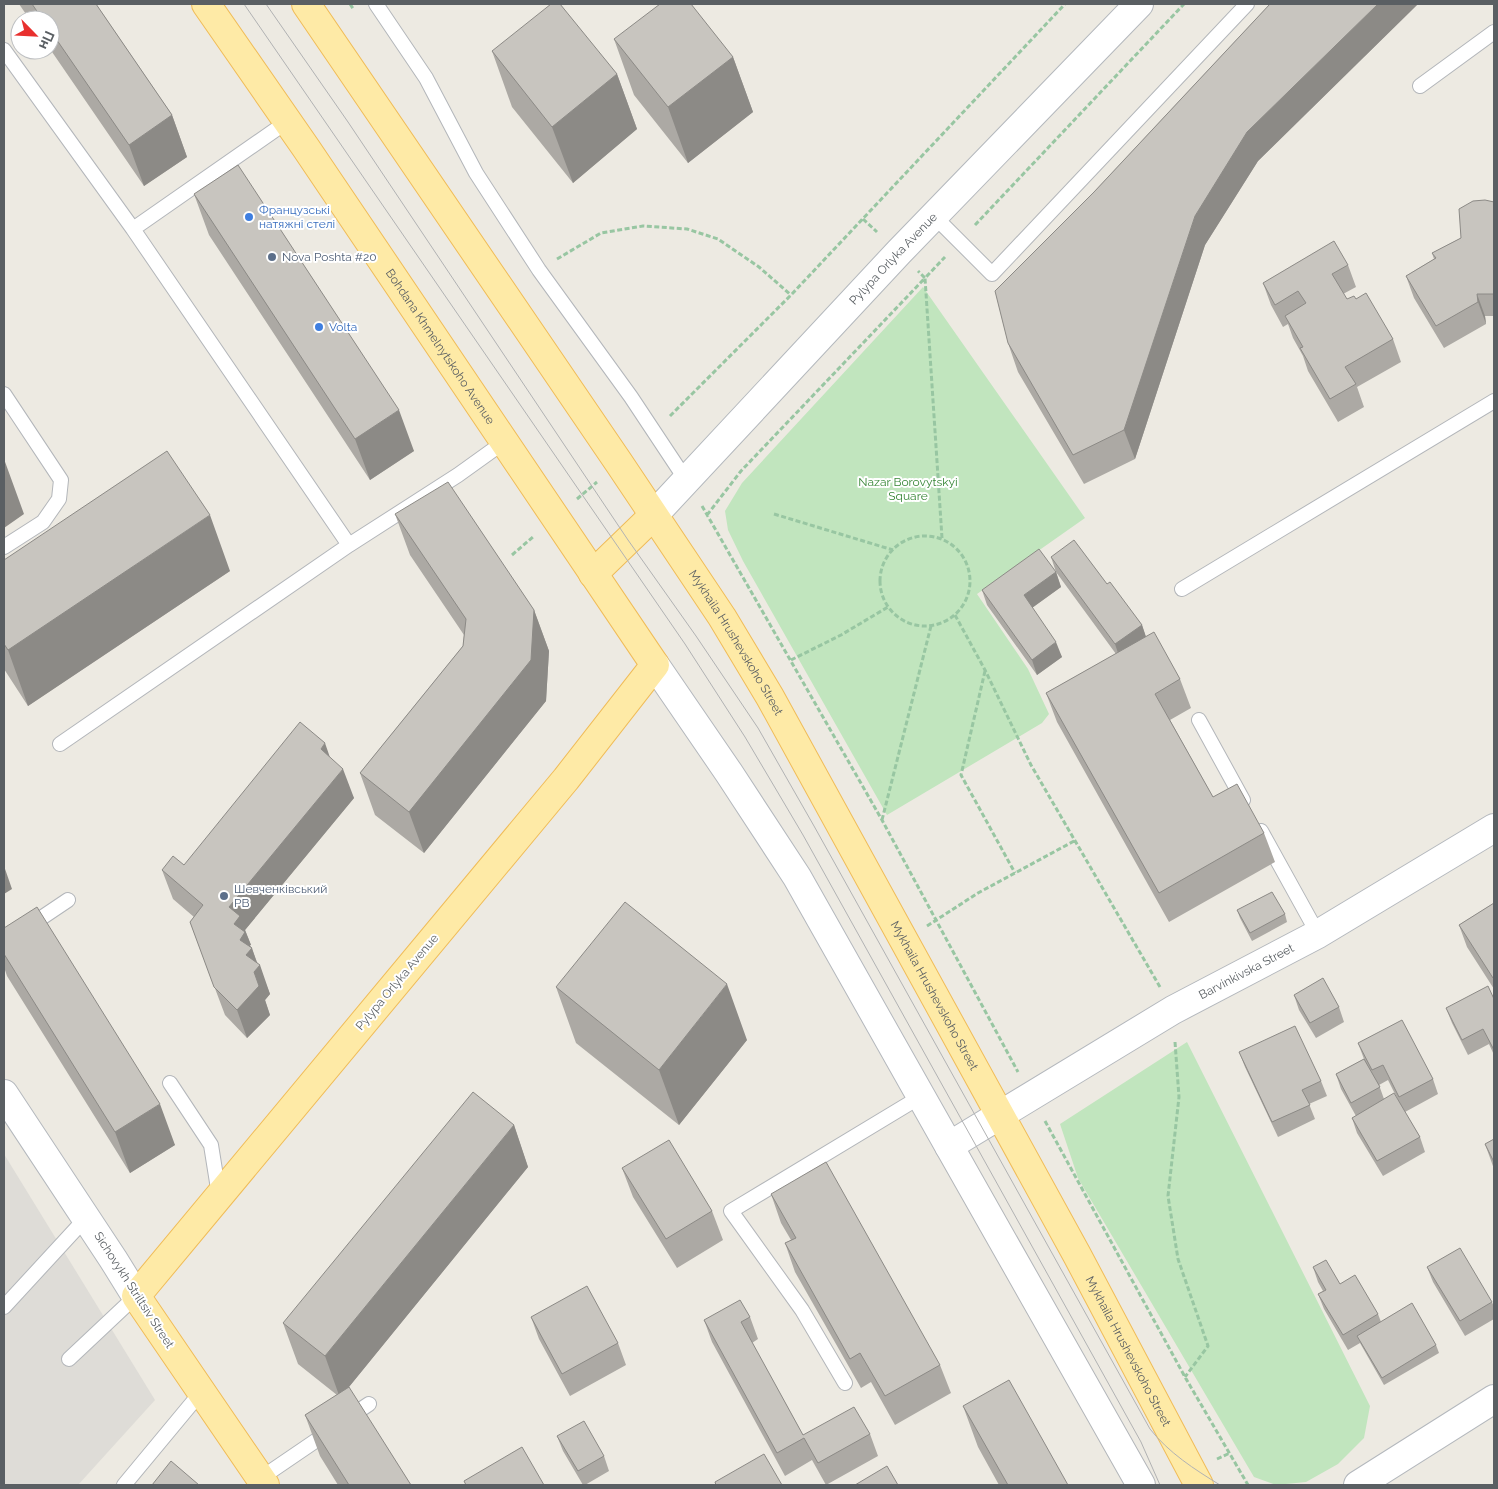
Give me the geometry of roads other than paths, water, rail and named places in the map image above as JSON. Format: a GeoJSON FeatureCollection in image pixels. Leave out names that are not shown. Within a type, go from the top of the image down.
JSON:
{"type":"FeatureCollection","features":[{"type":"Feature","properties":{"kind":"main road","name":"Bohdana Khmelnytskoho Avenue"},"geometry":{"type":"LineString","coordinates":[[206,4],[288,121],[655,665]]}},
{"type":"Feature","properties":{"kind":"main road"},"geometry":{"type":"LineString","coordinates":[[306,4],[619,463],[653,516],[593,574]]}},
{"type":"Feature","properties":{"kind":"main road","name":"Mykhaila Hrushevskoho Street"},"geometry":{"type":"LineString","coordinates":[[653,516],[722,618],[770,696],[1077,1255],[1198,1485]]}},
{"type":"Feature","properties":{"kind":"main road","name":"Pylypa Orlyka Avenue"},"geometry":{"type":"LineString","coordinates":[[136,1296],[566,779],[655,665]]}},
{"type":"Feature","properties":{"kind":"main road","name":"Sichovykh Striltsiv Street"},"geometry":{"type":"LineString","coordinates":[[136,1296],[263,1482]]}},
{"type":"Feature","properties":{"kind":"street","name":"Pylypa Orlyka Avenue"},"geometry":{"type":"LineString","coordinates":[[653,516],[934,216],[1139,4]]}},
{"type":"Feature","properties":{"kind":"street"},"geometry":{"type":"LineString","coordinates":[[655,665],[729,773],[796,877],[1141,1485]]}},
{"type":"Feature","properties":{"kind":"street","name":"Barvinkivska Street"},"geometry":{"type":"LineString","coordinates":[[949,1146],[1173,1010],[1318,934],[1494,828]]}},
{"type":"Feature","properties":{"kind":"street","name":"Sichovykh Striltsiv Street"},"geometry":{"type":"LineString","coordinates":[[4,1094],[136,1296]]}},
{"type":"Feature","properties":{"kind":"street"},"geometry":{"type":"LineString","coordinates":[[1358,1485],[1494,1398]]}},
{"type":"Feature","properties":{"kind":"lane"},"geometry":{"type":"LineString","coordinates":[[376,4],[426,78],[476,173],[539,270],[654,431],[686,480]]}},
{"type":"Feature","properties":{"kind":"lane"},"geometry":{"type":"LineString","coordinates":[[934,216],[992,274],[1246,4]]}},
{"type":"Feature","properties":{"kind":"lane"},"geometry":{"type":"LineString","coordinates":[[1420,86],[1494,32]]}},
{"type":"Feature","properties":{"kind":"lane"},"geometry":{"type":"LineString","coordinates":[[4,50],[133,230],[349,546]]}},
{"type":"Feature","properties":{"kind":"lane"},"geometry":{"type":"LineString","coordinates":[[133,230],[288,121]]}},
{"type":"Feature","properties":{"kind":"lane"},"geometry":{"type":"LineString","coordinates":[[4,394],[61,480],[59,499],[43,522],[4,547]]}},
{"type":"Feature","properties":{"kind":"lane"},"geometry":{"type":"LineString","coordinates":[[1182,589],[1494,401]]}},
{"type":"Feature","properties":{"kind":"lane"},"geometry":{"type":"LineString","coordinates":[[60,744],[504,442]]}},
{"type":"Feature","properties":{"kind":"lane"},"geometry":{"type":"LineString","coordinates":[[1200,720],[1318,934]]}},
{"type":"Feature","properties":{"kind":"lane"},"geometry":{"type":"LineString","coordinates":[[4,943],[68,900]]}},
{"type":"Feature","properties":{"kind":"lane"},"geometry":{"type":"LineString","coordinates":[[170,1083],[211,1145],[219,1195]]}},
{"type":"Feature","properties":{"kind":"lane"},"geometry":{"type":"LineString","coordinates":[[845,1382],[802,1310],[731,1211],[920,1097]]}},
{"type":"Feature","properties":{"kind":"lane"},"geometry":{"type":"LineString","coordinates":[[4,1307],[86,1218]]}},
{"type":"Feature","properties":{"kind":"lane"},"geometry":{"type":"LineString","coordinates":[[69,1359],[136,1296]]}},
{"type":"Feature","properties":{"kind":"lane"},"geometry":{"type":"LineString","coordinates":[[124,1485],[202,1391]]}},
{"type":"Feature","properties":{"kind":"lane"},"geometry":{"type":"LineString","coordinates":[[263,1482],[369,1404]]}},
{"type":"Feature","properties":{"kind":"tram line"},"geometry":{"type":"LineString","coordinates":[[244,4],[685,644],[745,737],[803,835],[1141,1442],[1160,1485]]}},
{"type":"Feature","properties":{"kind":"tram line"},"geometry":{"type":"LineString","coordinates":[[266,4],[348,122],[628,540],[758,728],[1150,1429],[1157,1438],[1191,1467],[1220,1485]]}},
{"type":"Feature","properties":{"kind":"place","name":"Французські натяжні стелі"},"geometry":{"type":"Point","coordinates":[249,217]}},
{"type":"Feature","properties":{"kind":"place","name":"Nova Poshta #20"},"geometry":{"type":"Point","coordinates":[272,257]}},
{"type":"Feature","properties":{"kind":"place","name":"Volta"},"geometry":{"type":"Point","coordinates":[319,327]}},
{"type":"Feature","properties":{"kind":"place","name":"Шевченківський РВ"},"geometry":{"type":"Point","coordinates":[224,896]}},
{"type":"Feature","properties":{"kind":"park label","name":"Nazar Borovytskyi Square"},"geometry":{"type":"Point","coordinates":[908,489]}}]}
